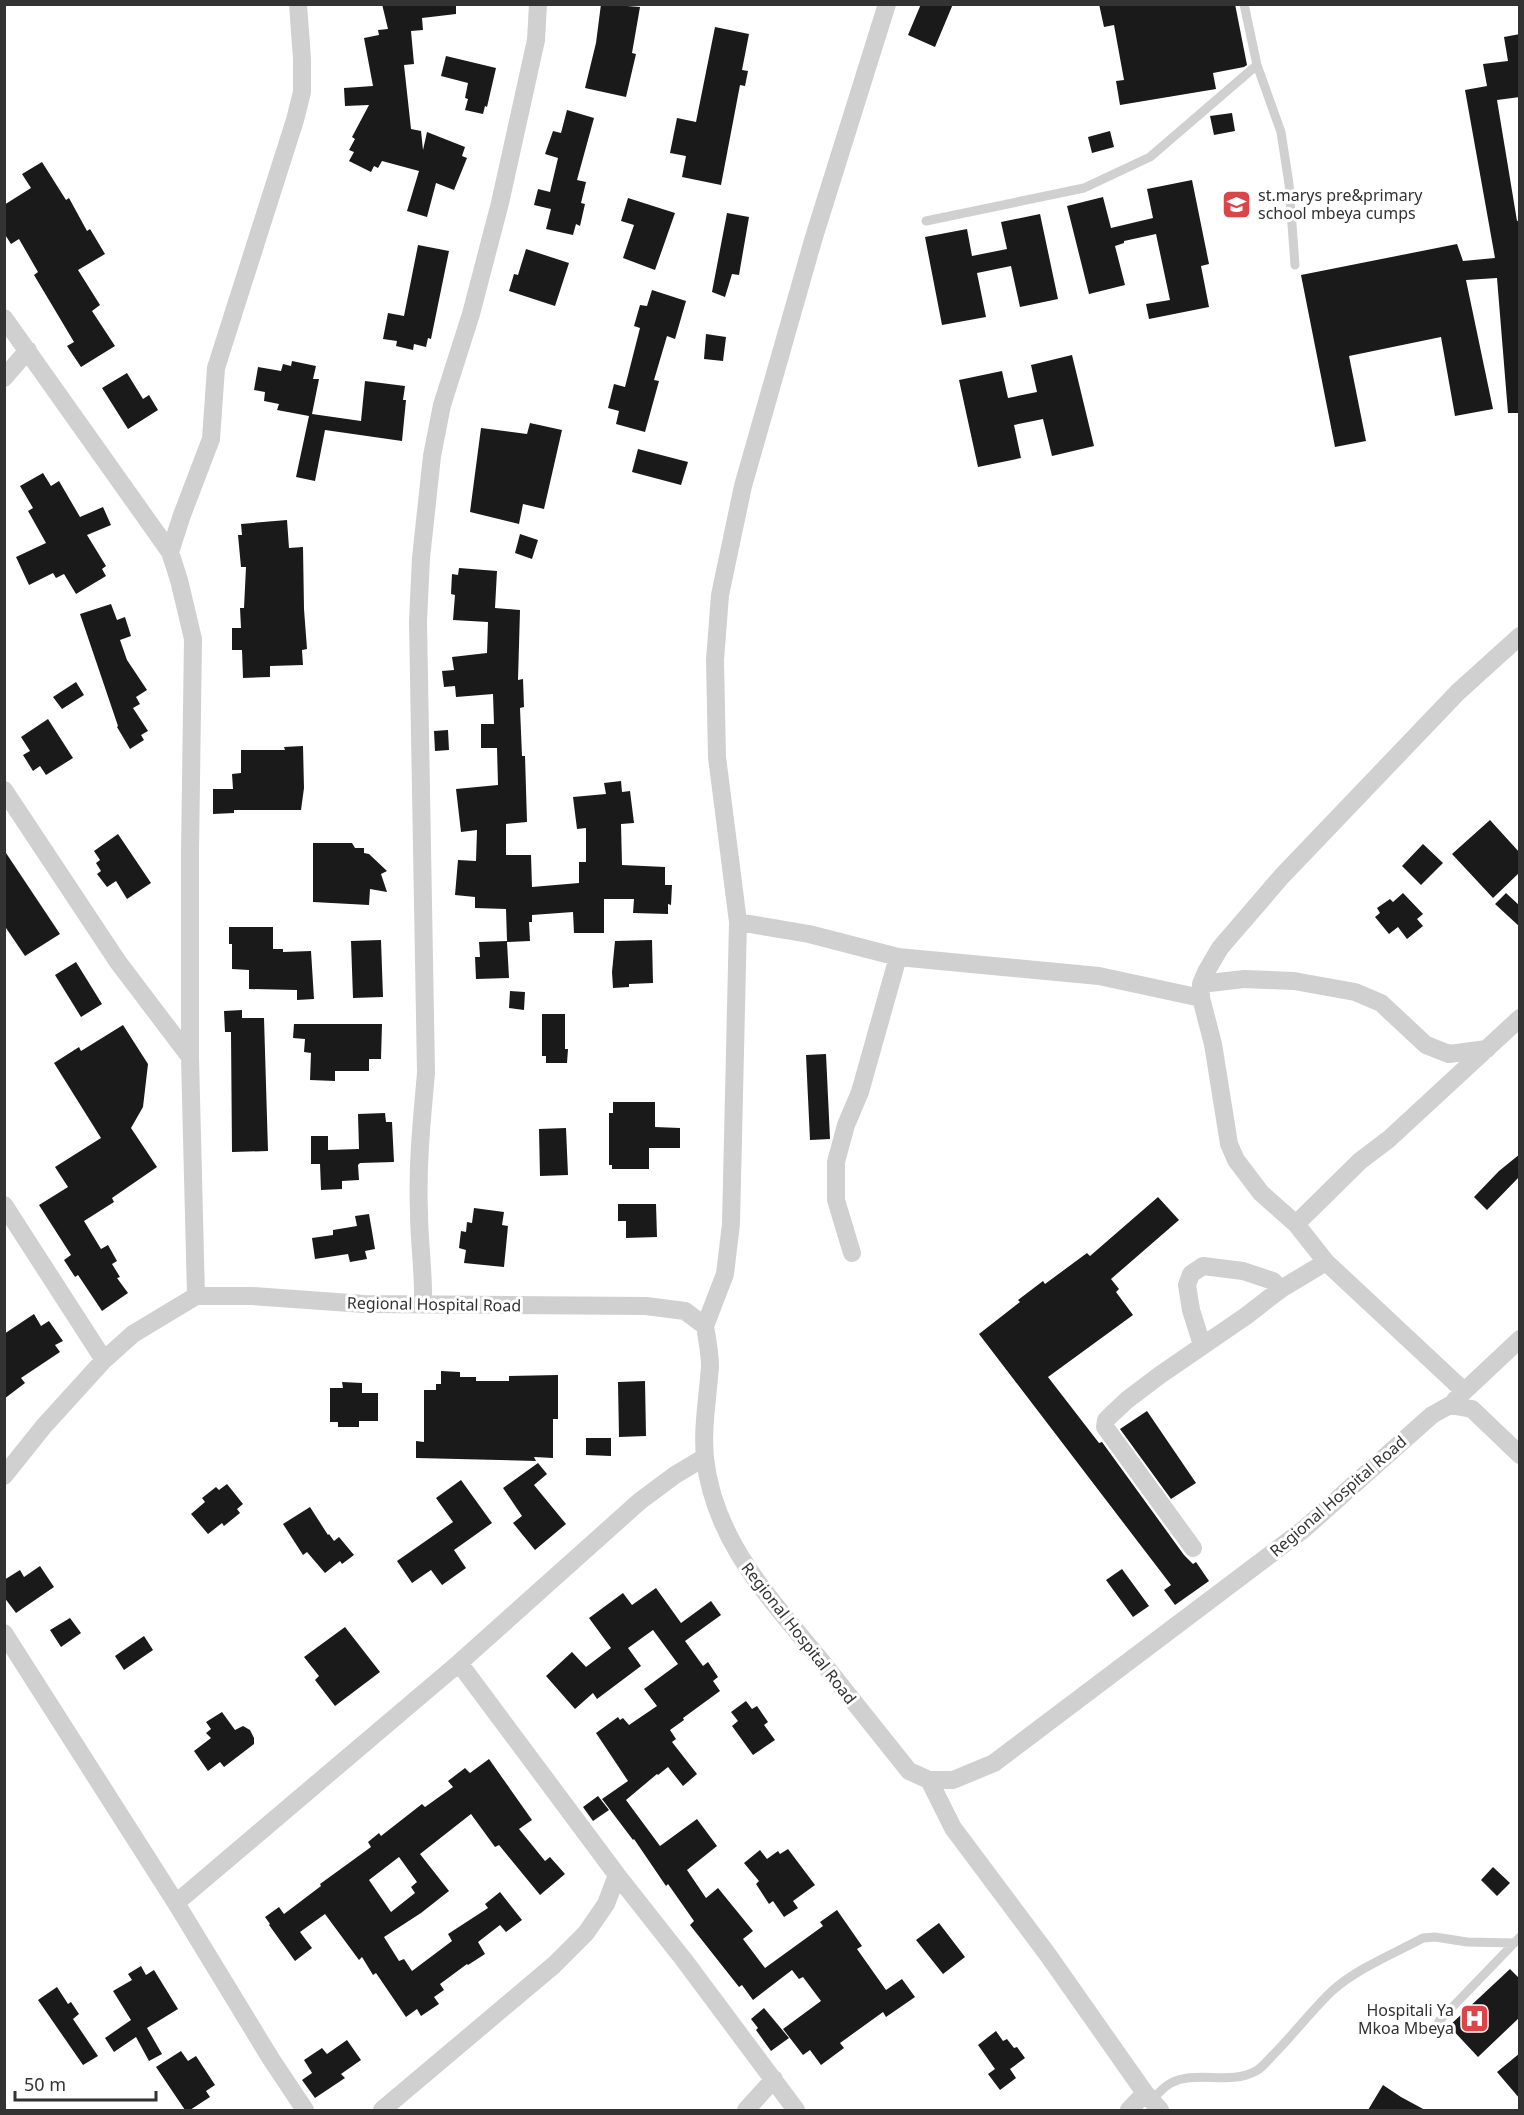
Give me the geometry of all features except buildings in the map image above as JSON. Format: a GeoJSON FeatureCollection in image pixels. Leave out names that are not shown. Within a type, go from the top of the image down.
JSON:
{"type":"FeatureCollection","features":[{"type":"Feature","properties":{"kind":"street"},"geometry":{"type":"LineString","coordinates":[[170,552],[211,439],[216,368],[292,131],[302,92],[303,59],[298,4]]}},
{"type":"Feature","properties":{"kind":"street"},"geometry":{"type":"LineString","coordinates":[[423,1304],[424,1274],[418,1212],[426,1073],[418,621],[421,558],[432,456],[442,405],[471,314],[500,203],[536,40],[538,4]]}},
{"type":"Feature","properties":{"kind":"street"},"geometry":{"type":"LineString","coordinates":[[705,1326],[725,1274],[731,1224],[738,922],[717,757],[715,660],[720,595],[743,486],[814,237],[887,4]]}},
{"type":"Feature","properties":{"kind":"street"},"geometry":{"type":"LineString","coordinates":[[4,318],[170,552],[193,639],[190,1058],[196,1296],[133,1334],[104,1360],[44,1426],[4,1476]]}},
{"type":"Feature","properties":{"kind":"street"},"geometry":{"type":"LineString","coordinates":[[4,378],[27,350]]}},
{"type":"Feature","properties":{"kind":"street"},"geometry":{"type":"LineString","coordinates":[[1464,1391],[1326,1262],[1296,1224],[1261,1194],[1232,1152],[1201,991],[1220,948],[1282,876],[1458,692],[1520,636]]}},
{"type":"Feature","properties":{"kind":"street"},"geometry":{"type":"LineString","coordinates":[[4,790],[118,962],[190,1058]]}},
{"type":"Feature","properties":{"kind":"street"},"geometry":{"type":"LineString","coordinates":[[738,922],[809,934],[898,957],[1099,976],[1201,991],[1244,979],[1294,981],[1355,992],[1381,1003],[1426,1045],[1449,1054],[1488,1049]]}},
{"type":"Feature","properties":{"kind":"street"},"geometry":{"type":"LineString","coordinates":[[852,1253],[836,1200],[836,1162],[846,1125],[866,1074],[898,957]]}},
{"type":"Feature","properties":{"kind":"street"},"geometry":{"type":"LineString","coordinates":[[1296,1224],[1360,1161],[1389,1139],[1520,1018]]}},
{"type":"Feature","properties":{"kind":"street"},"geometry":{"type":"LineString","coordinates":[[4,1205],[104,1360]]}},
{"type":"Feature","properties":{"kind":"street"},"geometry":{"type":"LineString","coordinates":[[1193,1548],[1105,1428],[1106,1420],[1127,1400],[1202,1345],[1281,1289],[1326,1262]]}},
{"type":"Feature","properties":{"kind":"street"},"geometry":{"type":"LineString","coordinates":[[1202,1345],[1191,1310],[1187,1285],[1191,1274],[1203,1266],[1243,1271],[1274,1281],[1281,1289]]}},
{"type":"Feature","properties":{"kind":"street","name":"Regional Hospital Road"},"geometry":{"type":"LineString","coordinates":[[196,1296],[252,1296],[364,1304],[646,1306],[685,1311],[705,1326],[710,1364],[705,1415],[705,1457],[712,1494],[737,1554],[766,1594],[909,1771],[929,1780],[953,1780],[994,1763],[1304,1529],[1432,1415],[1450,1405],[1520,1339]]}},
{"type":"Feature","properties":{"kind":"street"},"geometry":{"type":"LineString","coordinates":[[1450,1405],[1472,1409],[1520,1455]]}},
{"type":"Feature","properties":{"kind":"street"},"geometry":{"type":"LineString","coordinates":[[176,1903],[459,1663],[640,1501],[675,1475],[705,1457]]}},
{"type":"Feature","properties":{"kind":"street"},"geometry":{"type":"LineString","coordinates":[[4,1633],[305,2110]]}},
{"type":"Feature","properties":{"kind":"street"},"geometry":{"type":"LineString","coordinates":[[459,1663],[796,2110]]}},
{"type":"Feature","properties":{"kind":"street"},"geometry":{"type":"LineString","coordinates":[[929,1780],[954,1828],[1048,1955],[1152,2102],[1129,2110]]}},
{"type":"Feature","properties":{"kind":"street"},"geometry":{"type":"LineString","coordinates":[[382,2110],[562,1957],[586,1933],[606,1904],[617,1875]]}},
{"type":"Feature","properties":{"kind":"street"},"geometry":{"type":"LineString","coordinates":[[746,2110],[774,2079]]}},
{"type":"Feature","properties":{"kind":"lane"},"geometry":{"type":"LineString","coordinates":[[1244,4],[1257,65],[1281,132],[1289,184],[1295,265]]}},
{"type":"Feature","properties":{"kind":"lane"},"geometry":{"type":"LineString","coordinates":[[926,222],[1084,188],[1141,162],[1150,157],[1257,65]]}},
{"type":"Feature","properties":{"kind":"lane"},"geometry":{"type":"LineString","coordinates":[[1152,2102],[1159,2091],[1172,2081],[1208,2076],[1229,2078],[1258,2071],[1331,1992],[1350,1977],[1423,1938],[1435,1937],[1467,1942],[1517,1940]]}},
{"type":"Feature","properties":{"kind":"lane"},"geometry":{"type":"LineString","coordinates":[[1440,2021],[1517,1940]]}},
{"type":"Feature","properties":{"kind":"place","name":"st.marys pre&primary school mbeya cumps"},"geometry":{"type":"Point","coordinates":[1237,204]}},
{"type":"Feature","properties":{"kind":"place","name":"Hospitali Ya Mkoa Mbeya"},"geometry":{"type":"Point","coordinates":[1475,2019]}}]}
